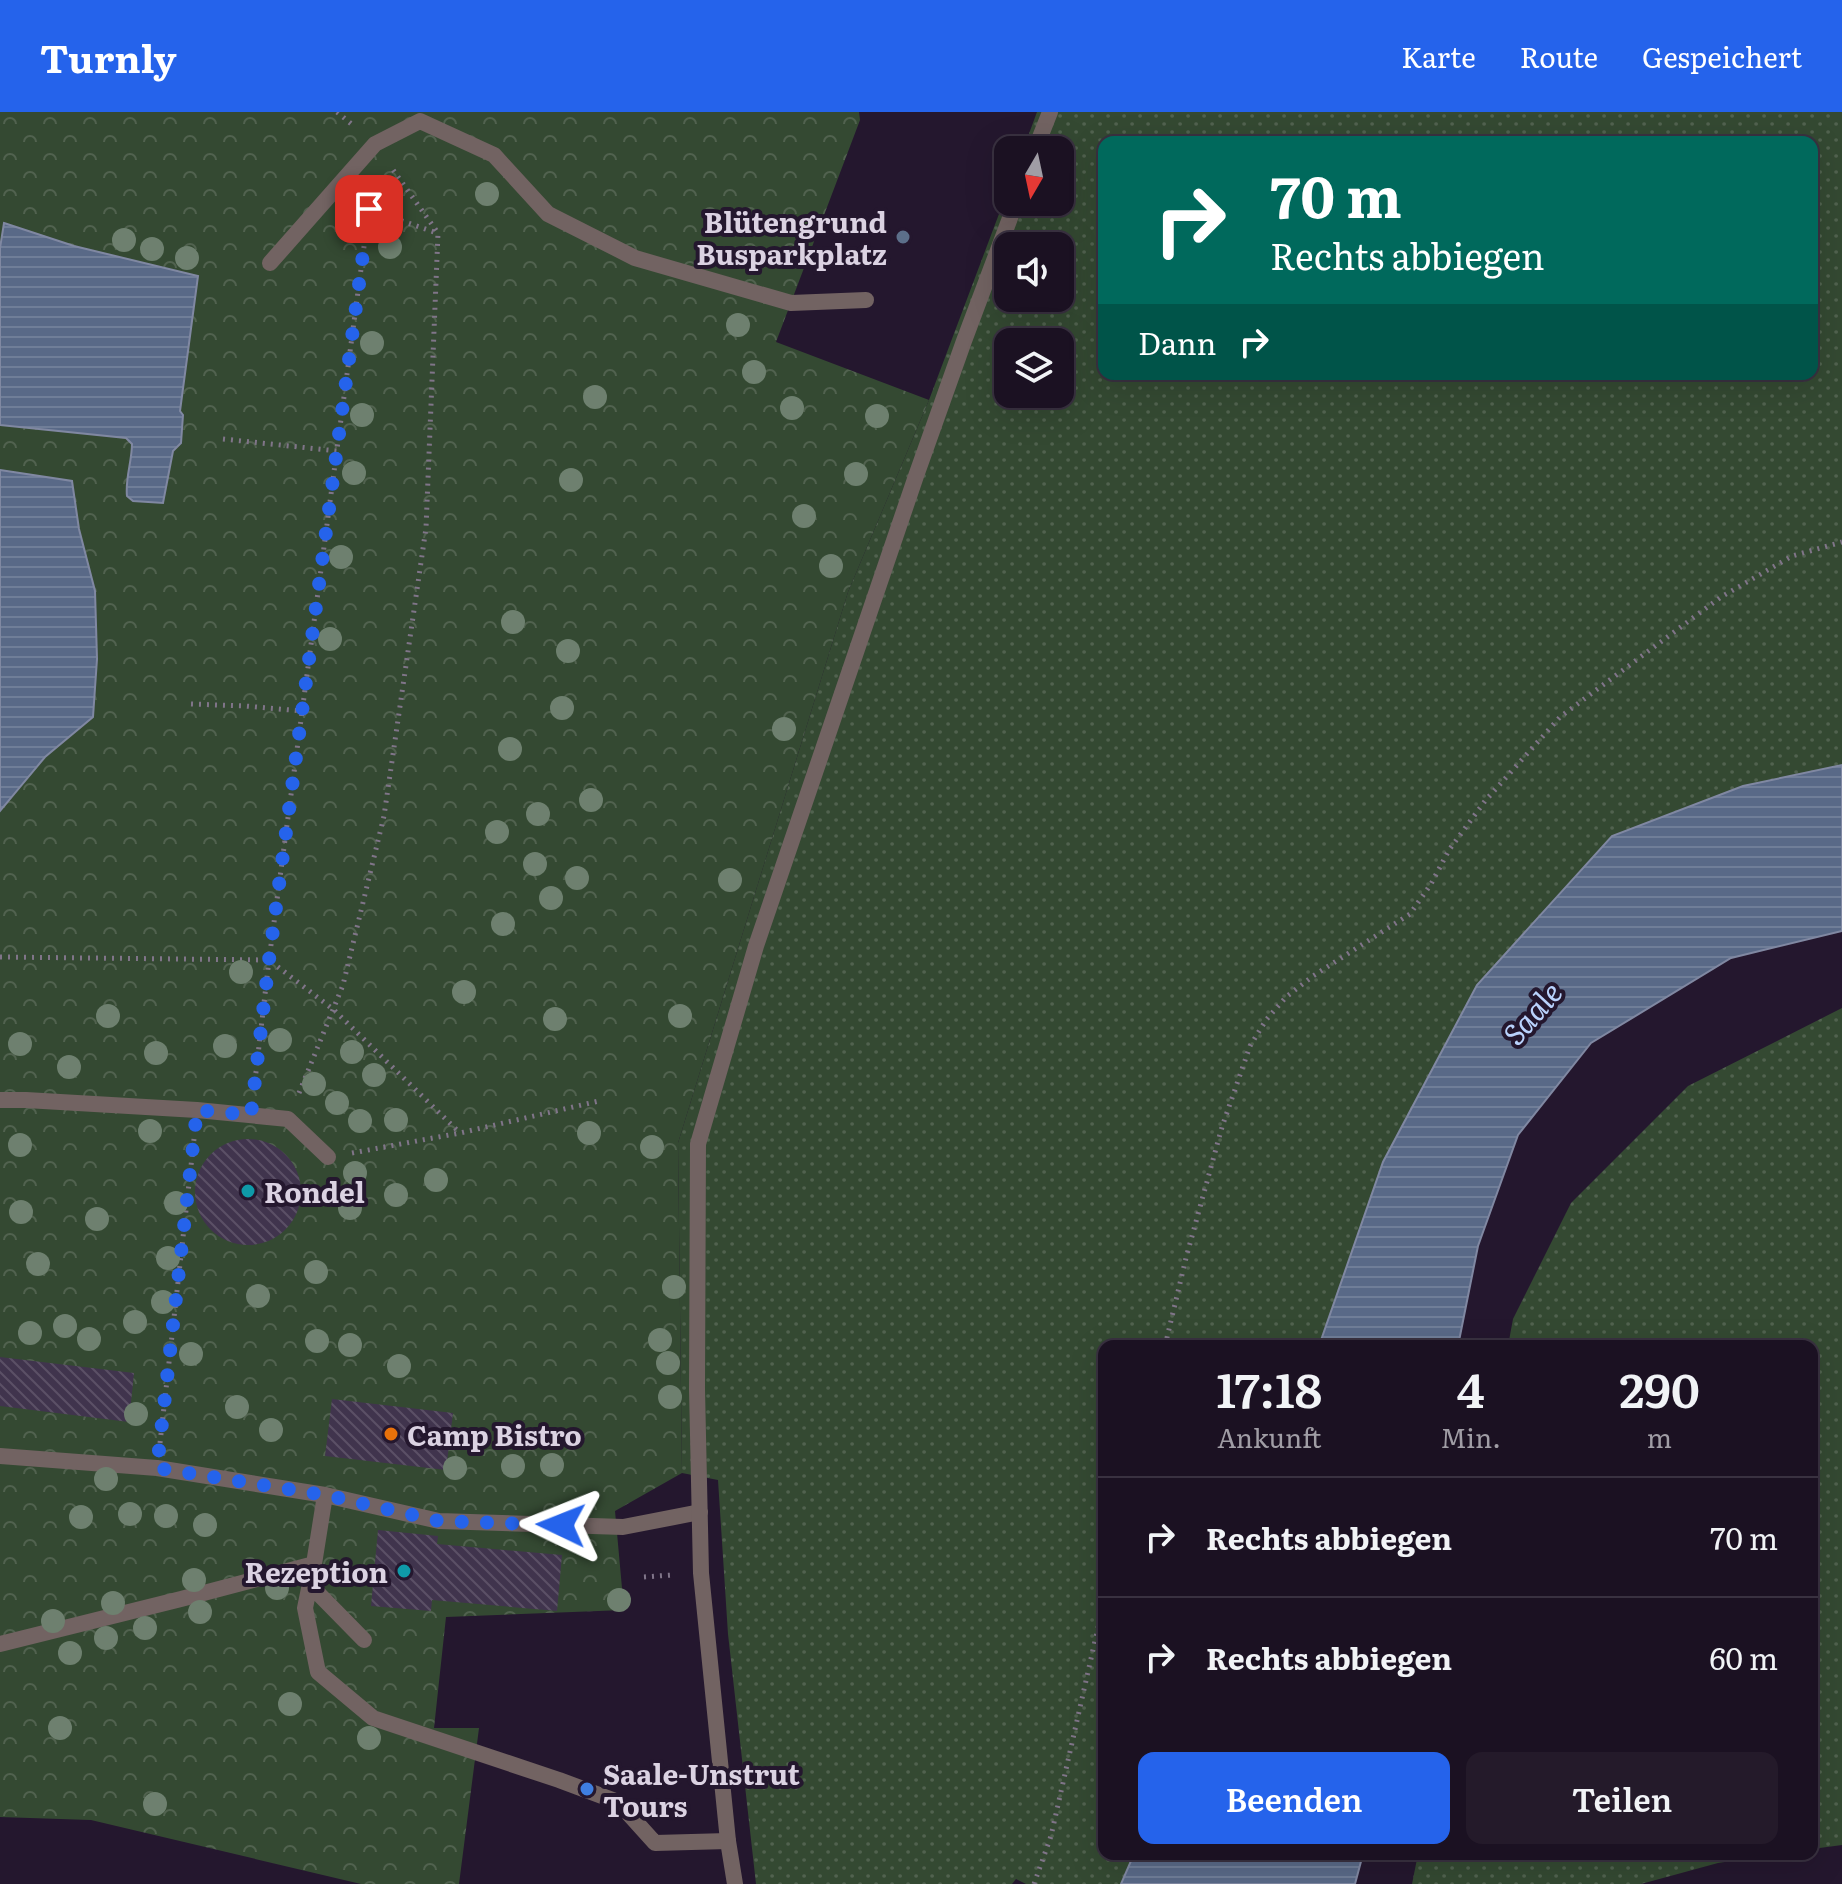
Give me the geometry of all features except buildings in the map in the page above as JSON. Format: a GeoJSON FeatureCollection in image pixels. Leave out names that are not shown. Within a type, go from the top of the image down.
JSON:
{"type":"FeatureCollection","features":[{"type":"Feature","properties":{"kind":"street"},"geometry":{"type":"LineString","coordinates":[[1041,136],[1050,112]]}},
{"type":"Feature","properties":{"kind":"street"},"geometry":{"type":"LineString","coordinates":[[270,263],[375,144],[420,121],[494,155],[548,214],[635,258],[791,303],[866,300]]}},
{"type":"Feature","properties":{"kind":"street"},"geometry":{"type":"LineString","coordinates":[[735,1884],[701,1573],[697,1389],[698,1144],[756,946],[916,476],[1011,216]]}},
{"type":"Feature","properties":{"kind":"street"},"geometry":{"type":"LineString","coordinates":[[0,1100],[197,1110],[288,1119],[328,1157]]}},
{"type":"Feature","properties":{"kind":"street"},"geometry":{"type":"LineString","coordinates":[[0,1456],[157,1468],[325,1495],[439,1521],[623,1527],[700,1512]]}},
{"type":"Feature","properties":{"kind":"street"},"geometry":{"type":"LineString","coordinates":[[325,1495],[305,1608],[318,1672],[373,1718],[618,1802],[655,1843],[728,1841]]}},
{"type":"Feature","properties":{"kind":"street"},"geometry":{"type":"LineString","coordinates":[[0,1644],[314,1564]]}},
{"type":"Feature","properties":{"kind":"street"},"geometry":{"type":"LineString","coordinates":[[310,1585],[364,1640]]}},
{"type":"Feature","properties":{"kind":"path"},"geometry":{"type":"LineString","coordinates":[[288,1119],[343,985],[384,816],[426,528],[438,233],[375,144],[337,112]]}},
{"type":"Feature","properties":{"kind":"path"},"geometry":{"type":"LineString","coordinates":[[329,196],[438,233]]}},
{"type":"Feature","properties":{"kind":"path"},"geometry":{"type":"LineString","coordinates":[[251,1115],[369,209]]}},
{"type":"Feature","properties":{"kind":"path"},"geometry":{"type":"LineString","coordinates":[[223,439],[337,451]]}},
{"type":"Feature","properties":{"kind":"path"},"geometry":{"type":"LineString","coordinates":[[1166,1340],[1222,1127],[1250,1046],[1266,1020],[1286,997],[1313,976],[1410,914],[1476,813],[1560,717],[1721,597],[1792,556],[1842,542]]}},
{"type":"Feature","properties":{"kind":"path"},"geometry":{"type":"LineString","coordinates":[[191,704],[302,711]]}},
{"type":"Feature","properties":{"kind":"path"},"geometry":{"type":"LineString","coordinates":[[0,957],[269,960],[334,1010],[460,1133]]}},
{"type":"Feature","properties":{"kind":"path"},"geometry":{"type":"LineString","coordinates":[[328,1157],[460,1133],[599,1101]]}},
{"type":"Feature","properties":{"kind":"path"},"geometry":{"type":"LineString","coordinates":[[157,1468],[197,1110]]}},
{"type":"Feature","properties":{"kind":"path"},"geometry":{"type":"LineString","coordinates":[[1034,1884],[1051,1836],[1098,1628]]}},
{"type":"Feature","properties":{"kind":"green space"},"geometry":{"type":"Polygon","coordinates":[[[0,112],[859,112],[860,120],[776,342],[929,400],[848,592],[678,1143],[682,1473],[615,1511],[624,1610],[446,1617],[434,1728],[479,1728],[459,1884],[361,1884],[91,1820],[0,1817],[0,112]]]}},
{"type":"Feature","properties":{"kind":"green space"},"geometry":{"type":"Polygon","coordinates":[[[1037,112],[1842,112],[1842,765],[1743,786],[1612,836],[1477,985],[1383,1162],[1321,1340],[1098,1340],[1098,1860],[1131,1860],[1121,1884],[1026,1884],[1016,1879],[1012,1884],[756,1884],[728,1634],[718,1480],[682,1473],[678,1143],[848,592],[929,400],[998,216],[1074,216],[1074,136],[1028,136],[1037,112]]]}},
{"type":"Feature","properties":{"kind":"green space"},"geometry":{"type":"Polygon","coordinates":[[[1842,1008],[1842,1845],[1818,1848],[1818,1340],[1509,1340],[1513,1319],[1571,1203],[1688,1086],[1842,1008]]]}},
{"type":"Feature","properties":{"kind":"green space"},"geometry":{"type":"Polygon","coordinates":[[[1417,1860],[1738,1860],[1641,1884],[1412,1884],[1417,1860]]]}},
{"type":"Feature","properties":{"kind":"water"},"geometry":{"type":"Polygon","coordinates":[[[4,223],[74,246],[198,276],[180,411],[183,415],[181,443],[173,451],[163,503],[133,501],[127,496],[132,444],[126,438],[0,425],[0,248],[4,223]]]}},
{"type":"Feature","properties":{"kind":"water"},"geometry":{"type":"Polygon","coordinates":[[[0,470],[72,481],[79,529],[95,591],[97,659],[93,717],[45,757],[0,811],[0,470]]]}},
{"type":"Feature","properties":{"kind":"water","name":"Saale"},"geometry":{"type":"Polygon","coordinates":[[[1842,765],[1842,931],[1731,958],[1591,1043],[1518,1135],[1478,1246],[1459,1340],[1321,1340],[1383,1162],[1477,985],[1612,836],[1743,786],[1842,765]]]}},
{"type":"Feature","properties":{"kind":"water"},"geometry":{"type":"Polygon","coordinates":[[[1131,1860],[1361,1860],[1355,1884],[1121,1884],[1131,1860]]]}},
{"type":"Feature","properties":{"kind":"place","name":"Blütengrund Busparkplatz"},"geometry":{"type":"Point","coordinates":[903,237]}},
{"type":"Feature","properties":{"kind":"place","name":"Rondel"},"geometry":{"type":"Point","coordinates":[248,1191]}},
{"type":"Feature","properties":{"kind":"place","name":"Camp Bistro"},"geometry":{"type":"Point","coordinates":[391,1434]}},
{"type":"Feature","properties":{"kind":"place","name":"Rezeption"},"geometry":{"type":"Point","coordinates":[404,1571]}},
{"type":"Feature","properties":{"kind":"place","name":"Saale-Unstrut Tours"},"geometry":{"type":"Point","coordinates":[587,1789]}},
{"type":"Feature","properties":{"kind":"route"},"geometry":{"type":"LineString","coordinates":[[369,209],[251,1115],[197,1110],[157,1468],[325,1495],[439,1521],[561,1525]]}}]}
